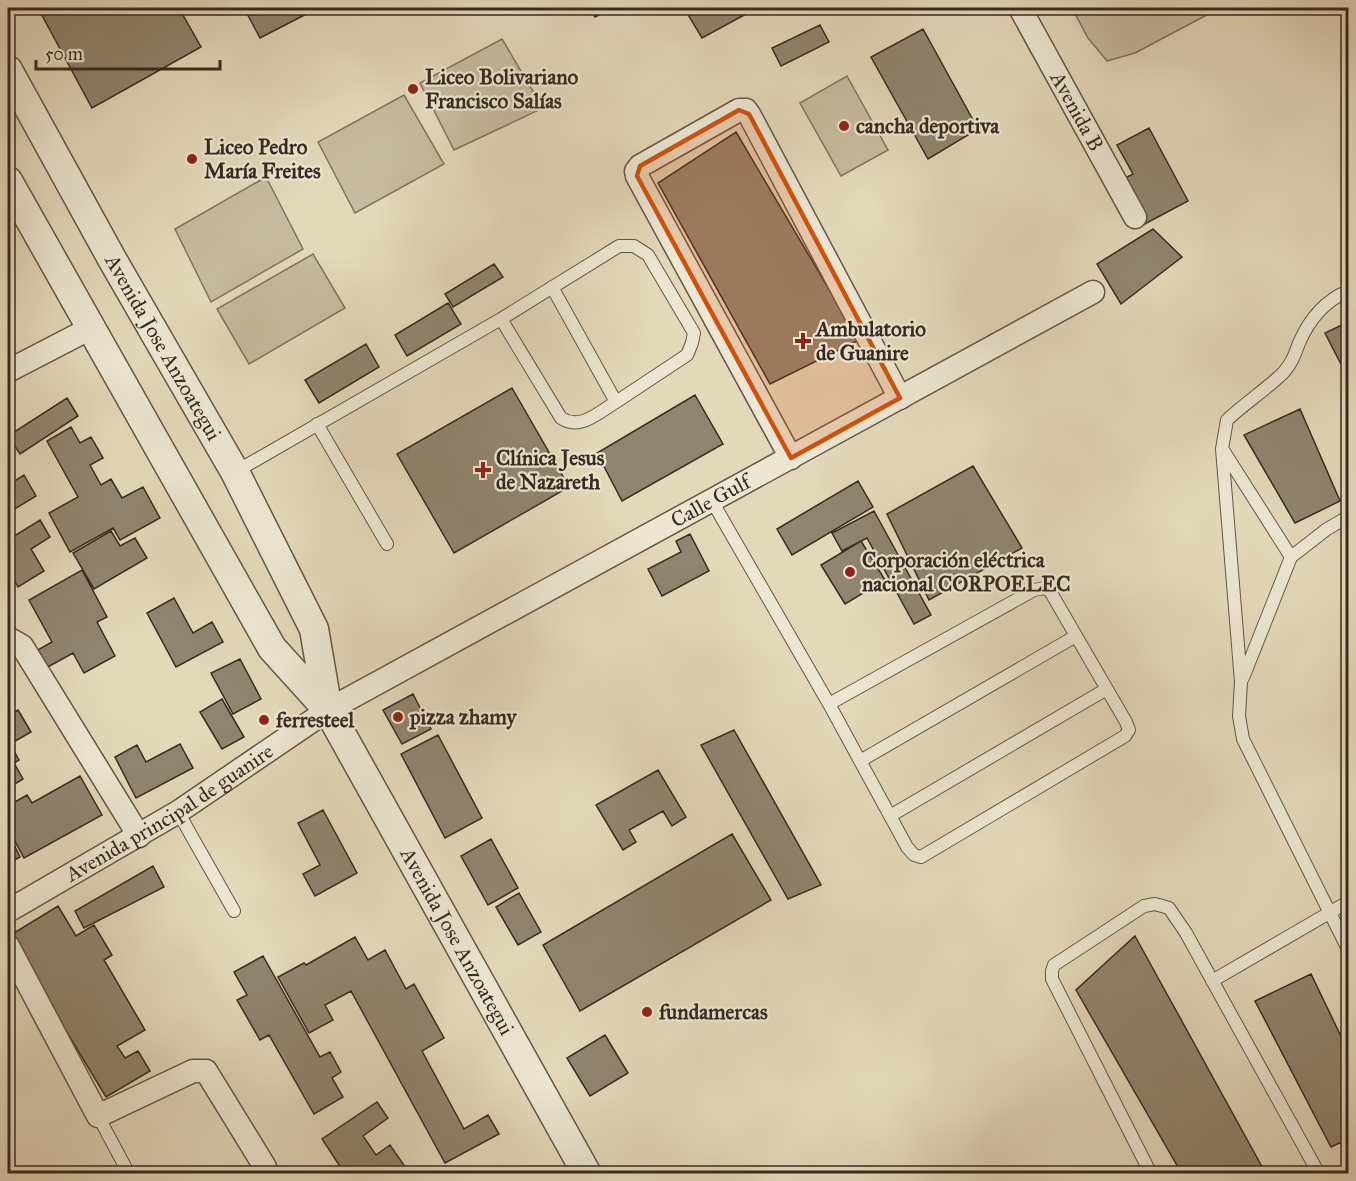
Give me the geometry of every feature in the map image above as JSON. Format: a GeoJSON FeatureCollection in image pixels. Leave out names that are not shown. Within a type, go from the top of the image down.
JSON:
{"type":"FeatureCollection","features":[{"type":"Feature","properties":{"kind":"street","name":"Avenida B"},"geometry":{"type":"LineString","coordinates":[[1020,8],[1135,217]]}},
{"type":"Feature","properties":{"kind":"street","name":"Avenida Jose Anzoategui"},"geometry":{"type":"LineString","coordinates":[[8,70],[112,259],[235,472],[314,628],[328,710],[587,1173]]}},
{"type":"Feature","properties":{"kind":"street"},"geometry":{"type":"LineString","coordinates":[[791,458],[636,171],[640,166],[739,110],[746,110],[749,114],[900,398]]}},
{"type":"Feature","properties":{"kind":"street"},"geometry":{"type":"LineString","coordinates":[[8,181],[15,214],[91,328],[272,648],[328,710]]}},
{"type":"Feature","properties":{"kind":"street","name":"Calle Gulf"},"geometry":{"type":"LineString","coordinates":[[328,710],[1093,292]]}},
{"type":"Feature","properties":{"kind":"street"},"geometry":{"type":"LineString","coordinates":[[8,371],[91,328]]}},
{"type":"Feature","properties":{"kind":"street"},"geometry":{"type":"LineString","coordinates":[[8,638],[22,646],[139,836]]}},
{"type":"Feature","properties":{"kind":"street","name":"Avenida principal de guanire"},"geometry":{"type":"LineString","coordinates":[[8,911],[178,812],[328,710]]}},
{"type":"Feature","properties":{"kind":"street"},"geometry":{"type":"LineString","coordinates":[[8,946],[98,1116],[193,1071],[206,1071],[265,1167]]}},
{"type":"Feature","properties":{"kind":"lane"},"geometry":{"type":"LineString","coordinates":[[235,472],[501,319],[619,246],[634,246],[648,255],[694,333],[687,355],[580,423],[569,423],[561,418],[501,319]]}},
{"type":"Feature","properties":{"kind":"lane"},"geometry":{"type":"LineString","coordinates":[[552,287],[616,402]]}},
{"type":"Feature","properties":{"kind":"lane"},"geometry":{"type":"LineString","coordinates":[[1348,291],[1334,297],[1317,311],[1292,361],[1282,374],[1227,420],[1222,449],[1241,682],[1239,716],[1243,739],[1348,949]]}},
{"type":"Feature","properties":{"kind":"lane"},"geometry":{"type":"LineString","coordinates":[[317,424],[387,544]]}},
{"type":"Feature","properties":{"kind":"lane"},"geometry":{"type":"LineString","coordinates":[[1222,449],[1291,557]]}},
{"type":"Feature","properties":{"kind":"lane"},"geometry":{"type":"LineString","coordinates":[[712,501],[829,704],[907,847],[914,855],[921,857],[1125,736],[1128,730],[1126,722],[1105,690],[1050,591],[1044,588],[1034,591],[829,704]]}},
{"type":"Feature","properties":{"kind":"lane"},"geometry":{"type":"LineString","coordinates":[[1241,682],[1291,557],[1327,529],[1348,517]]}},
{"type":"Feature","properties":{"kind":"lane"},"geometry":{"type":"LineString","coordinates":[[860,761],[1076,636]]}},
{"type":"Feature","properties":{"kind":"lane"},"geometry":{"type":"LineString","coordinates":[[890,816],[1105,690]]}},
{"type":"Feature","properties":{"kind":"lane"},"geometry":{"type":"LineString","coordinates":[[178,812],[234,911]]}},
{"type":"Feature","properties":{"kind":"lane"},"geometry":{"type":"LineString","coordinates":[[1212,981],[1348,902]]}},
{"type":"Feature","properties":{"kind":"lane"},"geometry":{"type":"LineString","coordinates":[[1151,1173],[1052,979],[1052,971],[1054,965],[1124,919],[1144,906],[1155,904],[1169,908],[1319,1173]]}},
{"type":"Feature","properties":{"kind":"lane"},"geometry":{"type":"LineString","coordinates":[[98,1116],[129,1173]]}},
{"type":"Feature","properties":{"kind":"highlighted area"},"geometry":{"type":"Polygon","coordinates":[[[739,110],[749,114],[900,398],[791,458],[637,176],[640,166],[739,110]]]}},
{"type":"Feature","properties":{"kind":"shaded area"},"geometry":{"type":"Polygon","coordinates":[[[1072,8],[1220,8],[1135,53],[1107,61],[1088,38],[1072,8]]]}},
{"type":"Feature","properties":{"kind":"shaded area"},"geometry":{"type":"Polygon","coordinates":[[[502,39],[543,108],[454,150],[420,83],[502,39]]]}},
{"type":"Feature","properties":{"kind":"shaded area","name":"cancha deportiva"},"geometry":{"type":"Polygon","coordinates":[[[847,76],[888,150],[841,176],[800,103],[847,76]]]}},
{"type":"Feature","properties":{"kind":"shaded area"},"geometry":{"type":"Polygon","coordinates":[[[404,95],[444,164],[355,213],[318,142],[404,95]]]}},
{"type":"Feature","properties":{"kind":"shaded area"},"geometry":{"type":"Polygon","coordinates":[[[266,177],[303,249],[211,302],[175,229],[266,177]]]}},
{"type":"Feature","properties":{"kind":"shaded area"},"geometry":{"type":"Polygon","coordinates":[[[313,254],[345,308],[249,364],[217,309],[313,254]]]}},
{"type":"Feature","properties":{"kind":"building"},"geometry":{"type":"Polygon","coordinates":[[[38,8],[179,8],[201,47],[92,108],[38,8]]]}},
{"type":"Feature","properties":{"kind":"building"},"geometry":{"type":"Polygon","coordinates":[[[244,8],[318,8],[260,38],[244,8]]]}},
{"type":"Feature","properties":{"kind":"building"},"geometry":{"type":"Polygon","coordinates":[[[590,8],[612,8],[595,17],[590,8]]]}},
{"type":"Feature","properties":{"kind":"building"},"geometry":{"type":"Polygon","coordinates":[[[684,8],[757,8],[702,38],[684,8]]]}},
{"type":"Feature","properties":{"kind":"building"},"geometry":{"type":"Polygon","coordinates":[[[820,25],[829,42],[781,66],[772,48],[820,25]]]}},
{"type":"Feature","properties":{"kind":"building"},"geometry":{"type":"Polygon","coordinates":[[[923,29],[978,129],[928,159],[871,57],[923,29]]]}},
{"type":"Feature","properties":{"kind":"building"},"geometry":{"type":"Polygon","coordinates":[[[1149,128],[1188,201],[1143,225],[1119,181],[1133,174],[1117,145],[1149,128]]]}},
{"type":"Feature","properties":{"kind":"building"},"geometry":{"type":"Polygon","coordinates":[[[736,132],[859,340],[770,384],[658,183],[736,132]]]}},
{"type":"Feature","properties":{"kind":"building"},"geometry":{"type":"Polygon","coordinates":[[[1153,229],[1182,257],[1121,304],[1097,264],[1153,229]]]}},
{"type":"Feature","properties":{"kind":"building"},"geometry":{"type":"Polygon","coordinates":[[[494,264],[503,277],[453,307],[445,294],[494,264]]]}},
{"type":"Feature","properties":{"kind":"building"},"geometry":{"type":"Polygon","coordinates":[[[448,303],[461,324],[407,356],[395,335],[448,303]]]}},
{"type":"Feature","properties":{"kind":"building"},"geometry":{"type":"Polygon","coordinates":[[[1348,322],[1348,378],[1325,333],[1348,322]]]}},
{"type":"Feature","properties":{"kind":"building"},"geometry":{"type":"Polygon","coordinates":[[[366,344],[379,367],[319,403],[305,380],[366,344]]]}},
{"type":"Feature","properties":{"kind":"building","name":"Clínica Jesus de Nazareth"},"geometry":{"type":"Polygon","coordinates":[[[512,388],[569,487],[454,553],[397,454],[512,388]]]}},
{"type":"Feature","properties":{"kind":"building"},"geometry":{"type":"Polygon","coordinates":[[[695,395],[723,444],[622,501],[597,453],[695,395]]]}},
{"type":"Feature","properties":{"kind":"building"},"geometry":{"type":"Polygon","coordinates":[[[67,398],[78,416],[20,454],[8,436],[67,398]]]}},
{"type":"Feature","properties":{"kind":"building"},"geometry":{"type":"Polygon","coordinates":[[[1300,409],[1340,501],[1295,523],[1244,435],[1300,409]]]}},
{"type":"Feature","properties":{"kind":"building"},"geometry":{"type":"Polygon","coordinates":[[[71,427],[80,443],[91,437],[103,458],[90,465],[101,485],[111,479],[122,498],[143,487],[160,518],[120,540],[113,528],[70,552],[49,513],[78,497],[47,441],[71,427]]]}},
{"type":"Feature","properties":{"kind":"building"},"geometry":{"type":"Polygon","coordinates":[[[973,466],[1022,548],[929,600],[887,514],[973,466]]]}},
{"type":"Feature","properties":{"kind":"building"},"geometry":{"type":"Polygon","coordinates":[[[24,475],[36,496],[8,513],[8,485],[24,475]]]}},
{"type":"Feature","properties":{"kind":"building"},"geometry":{"type":"Polygon","coordinates":[[[858,481],[873,507],[792,555],[777,529],[858,481]]]}},
{"type":"Feature","properties":{"kind":"building"},"geometry":{"type":"Polygon","coordinates":[[[874,511],[931,615],[914,624],[867,538],[842,551],[832,533],[874,511]]]}},
{"type":"Feature","properties":{"kind":"building"},"geometry":{"type":"Polygon","coordinates":[[[40,520],[50,537],[31,549],[44,571],[18,587],[8,569],[8,540],[40,520]]]}},
{"type":"Feature","properties":{"kind":"building"},"geometry":{"type":"Polygon","coordinates":[[[111,531],[120,546],[135,538],[147,558],[94,589],[73,553],[111,531]]]}},
{"type":"Feature","properties":{"kind":"building"},"geometry":{"type":"Polygon","coordinates":[[[690,534],[709,571],[662,596],[648,569],[681,552],[676,541],[690,534]]]}},
{"type":"Feature","properties":{"kind":"building"},"geometry":{"type":"Polygon","coordinates":[[[861,541],[885,580],[845,604],[821,565],[861,541]]]}},
{"type":"Feature","properties":{"kind":"building"},"geometry":{"type":"Polygon","coordinates":[[[82,570],[107,617],[97,622],[115,656],[84,673],[73,653],[46,668],[36,651],[52,642],[29,600],[82,570]]]}},
{"type":"Feature","properties":{"kind":"building"},"geometry":{"type":"Polygon","coordinates":[[[174,598],[193,633],[212,622],[223,642],[176,667],[147,613],[174,598]]]}},
{"type":"Feature","properties":{"kind":"building"},"geometry":{"type":"Polygon","coordinates":[[[240,659],[261,699],[233,714],[211,673],[240,659]]]}},
{"type":"Feature","properties":{"kind":"building"},"geometry":{"type":"Polygon","coordinates":[[[413,694],[431,729],[402,744],[383,710],[413,694]]]}},
{"type":"Feature","properties":{"kind":"building"},"geometry":{"type":"Polygon","coordinates":[[[222,699],[244,737],[222,749],[200,712],[222,699]]]}},
{"type":"Feature","properties":{"kind":"building"},"geometry":{"type":"Polygon","coordinates":[[[18,710],[31,732],[10,744],[19,760],[14,763],[23,779],[8,788],[8,716],[18,710]]]}},
{"type":"Feature","properties":{"kind":"building"},"geometry":{"type":"Polygon","coordinates":[[[734,730],[821,885],[788,899],[701,745],[734,730]]]}},
{"type":"Feature","properties":{"kind":"building"},"geometry":{"type":"Polygon","coordinates":[[[438,735],[482,818],[445,838],[401,754],[438,735]]]}},
{"type":"Feature","properties":{"kind":"building"},"geometry":{"type":"Polygon","coordinates":[[[180,744],[193,768],[136,798],[115,757],[137,745],[146,762],[180,744]]]}},
{"type":"Feature","properties":{"kind":"building"},"geometry":{"type":"Polygon","coordinates":[[[658,770],[686,817],[672,826],[663,811],[629,830],[636,842],[623,850],[596,805],[658,770]]]}},
{"type":"Feature","properties":{"kind":"building"},"geometry":{"type":"Polygon","coordinates":[[[80,776],[102,815],[24,858],[8,828],[8,806],[27,795],[32,803],[80,776]]]}},
{"type":"Feature","properties":{"kind":"building"},"geometry":{"type":"Polygon","coordinates":[[[323,810],[357,873],[315,896],[303,874],[320,865],[298,823],[323,810]]]}},
{"type":"Feature","properties":{"kind":"building"},"geometry":{"type":"Polygon","coordinates":[[[8,832],[20,857],[8,864],[8,832]]]}},
{"type":"Feature","properties":{"kind":"building"},"geometry":{"type":"Polygon","coordinates":[[[732,834],[771,900],[580,1011],[543,945],[732,834]]]}},
{"type":"Feature","properties":{"kind":"building"},"geometry":{"type":"Polygon","coordinates":[[[491,839],[518,888],[488,905],[461,856],[491,839]]]}},
{"type":"Feature","properties":{"kind":"building"},"geometry":{"type":"Polygon","coordinates":[[[153,866],[164,887],[84,928],[75,911],[153,866]]]}},
{"type":"Feature","properties":{"kind":"building"},"geometry":{"type":"Polygon","coordinates":[[[519,893],[541,932],[518,945],[496,907],[519,893]]]}},
{"type":"Feature","properties":{"kind":"building"},"geometry":{"type":"Polygon","coordinates":[[[58,906],[76,936],[94,925],[112,955],[104,960],[145,1030],[117,1046],[125,1058],[138,1051],[150,1071],[106,1097],[9,936],[58,906]]]}},
{"type":"Feature","properties":{"kind":"building"},"geometry":{"type":"Polygon","coordinates":[[[1135,936],[1266,1174],[1182,1174],[1076,990],[1135,936]]]}},
{"type":"Feature","properties":{"kind":"building"},"geometry":{"type":"Polygon","coordinates":[[[355,937],[368,960],[385,950],[406,989],[414,984],[444,1038],[422,1051],[464,1129],[488,1115],[499,1134],[445,1163],[351,991],[325,1005],[333,1020],[309,1033],[278,977],[304,963],[306,965],[355,937]]]}},
{"type":"Feature","properties":{"kind":"building"},"geometry":{"type":"Polygon","coordinates":[[[263,956],[320,1057],[330,1052],[341,1072],[332,1078],[343,1097],[314,1114],[269,1035],[260,1040],[237,1000],[247,995],[234,972],[263,956]]]}},
{"type":"Feature","properties":{"kind":"building"},"geometry":{"type":"Polygon","coordinates":[[[1311,974],[1348,1051],[1348,1139],[1331,1147],[1255,1001],[1311,974]]]}},
{"type":"Feature","properties":{"kind":"building"},"geometry":{"type":"Polygon","coordinates":[[[605,1035],[628,1073],[590,1096],[567,1058],[605,1035]]]}},
{"type":"Feature","properties":{"kind":"building"},"geometry":{"type":"Polygon","coordinates":[[[377,1102],[388,1118],[363,1136],[376,1155],[390,1145],[410,1174],[345,1174],[322,1139],[377,1102]]]}},
{"type":"Feature","properties":{"kind":"place","name":"Liceo Bolivariano Francisco Salías"},"geometry":{"type":"Point","coordinates":[413,89]}},
{"type":"Feature","properties":{"kind":"place","name":"cancha deportiva"},"geometry":{"type":"Point","coordinates":[844,126]}},
{"type":"Feature","properties":{"kind":"place","name":"Liceo Pedro María Freites"},"geometry":{"type":"Point","coordinates":[192,159]}},
{"type":"Feature","properties":{"kind":"place","name":"Ambulatorio de Guanire"},"geometry":{"type":"Point","coordinates":[803,341]}},
{"type":"Feature","properties":{"kind":"place","name":"Clínica Jesus de Nazareth"},"geometry":{"type":"Point","coordinates":[483,470]}},
{"type":"Feature","properties":{"kind":"place","name":"Corporación eléctrica nacional CORPOELEC"},"geometry":{"type":"Point","coordinates":[850,572]}},
{"type":"Feature","properties":{"kind":"place","name":"pizza zhamy"},"geometry":{"type":"Point","coordinates":[398,717]}},
{"type":"Feature","properties":{"kind":"place","name":"ferresteel"},"geometry":{"type":"Point","coordinates":[264,720]}},
{"type":"Feature","properties":{"kind":"place","name":"fundamercas"},"geometry":{"type":"Point","coordinates":[647,1012]}}]}
